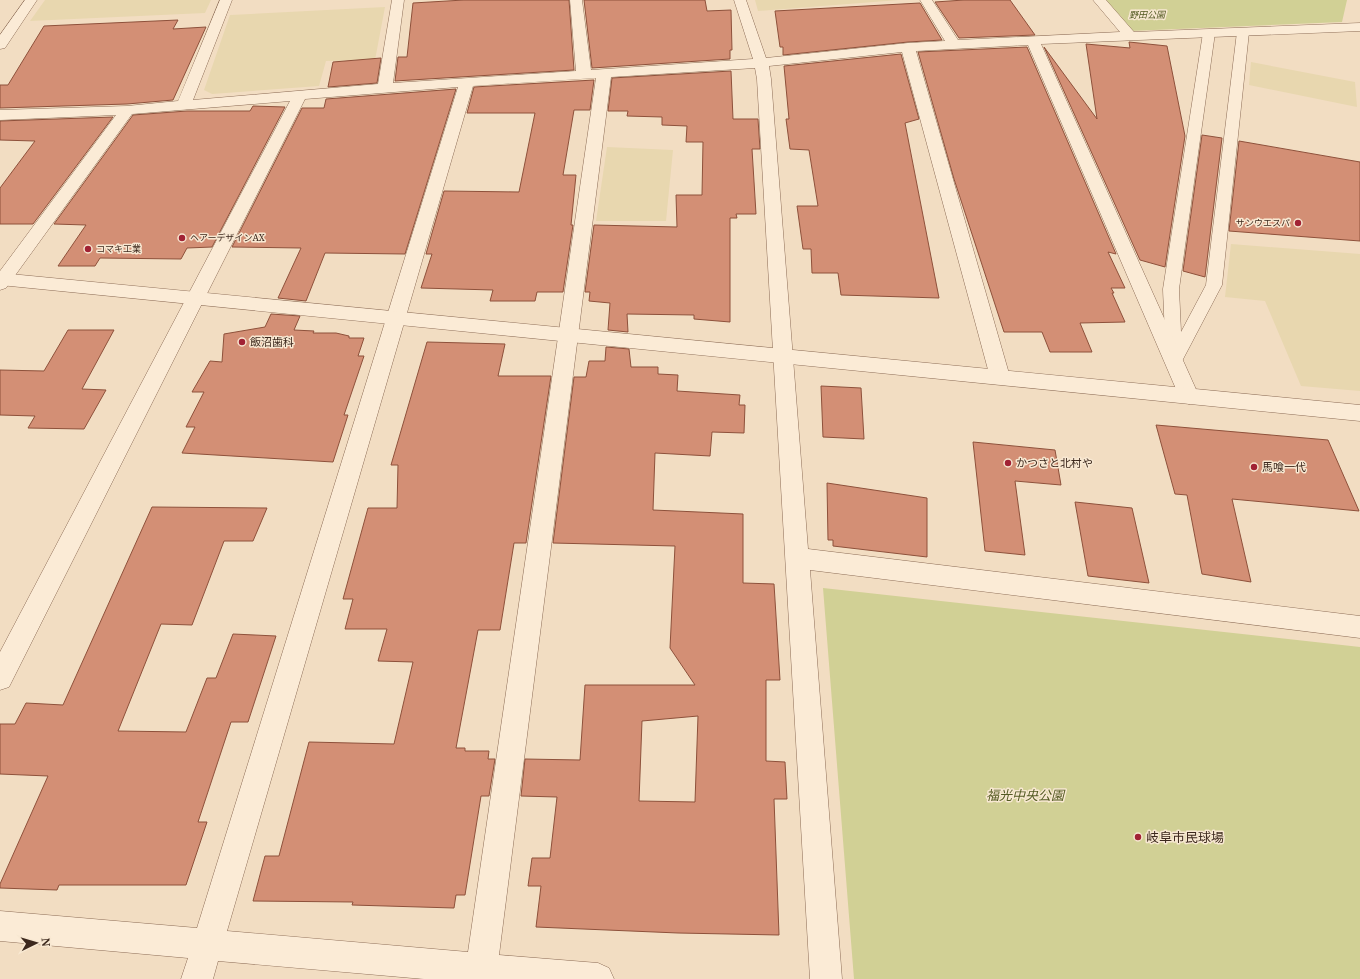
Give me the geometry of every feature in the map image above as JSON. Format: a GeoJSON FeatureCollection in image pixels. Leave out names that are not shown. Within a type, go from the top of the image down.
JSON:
{"type":"FeatureCollection","features":[{"type":"Feature","properties":{"kind":"street"},"geometry":{"type":"LineString","coordinates":[[0,45],[31,0]]}},
{"type":"Feature","properties":{"kind":"street"},"geometry":{"type":"LineString","coordinates":[[183,106],[226,0]]}},
{"type":"Feature","properties":{"kind":"street"},"geometry":{"type":"LineString","coordinates":[[385,88],[398,0]]}},
{"type":"Feature","properties":{"kind":"street"},"geometry":{"type":"LineString","coordinates":[[576,0],[584,75]]}},
{"type":"Feature","properties":{"kind":"street"},"geometry":{"type":"LineString","coordinates":[[740,0],[762,63],[764,79],[826,979]]}},
{"type":"Feature","properties":{"kind":"street"},"geometry":{"type":"LineString","coordinates":[[926,0],[954,45]]}},
{"type":"Feature","properties":{"kind":"street"},"geometry":{"type":"LineString","coordinates":[[1099,0],[1130,36]]}},
{"type":"Feature","properties":{"kind":"street"},"geometry":{"type":"LineString","coordinates":[[0,115],[183,106],[385,88],[762,63],[908,48],[954,45],[1360,27]]}},
{"type":"Feature","properties":{"kind":"street"},"geometry":{"type":"LineString","coordinates":[[1033,41],[1189,396]]}},
{"type":"Feature","properties":{"kind":"street"},"geometry":{"type":"LineString","coordinates":[[908,48],[1000,377]]}},
{"type":"Feature","properties":{"kind":"street"},"geometry":{"type":"LineString","coordinates":[[481,974],[604,73]]}},
{"type":"Feature","properties":{"kind":"street"},"geometry":{"type":"LineString","coordinates":[[197,979],[467,82]]}},
{"type":"Feature","properties":{"kind":"street"},"geometry":{"type":"LineString","coordinates":[[0,678],[300,95]]}},
{"type":"Feature","properties":{"kind":"street"},"geometry":{"type":"LineString","coordinates":[[1,281],[126,110]]}},
{"type":"Feature","properties":{"kind":"street"},"geometry":{"type":"LineString","coordinates":[[1,281],[196,298],[1360,413]]}},
{"type":"Feature","properties":{"kind":"street"},"geometry":{"type":"LineString","coordinates":[[797,558],[1360,627]]}},
{"type":"Feature","properties":{"kind":"street"},"geometry":{"type":"LineString","coordinates":[[0,926],[208,944],[481,974],[598,979]]}},
{"type":"Feature","properties":{"kind":"lane"},"geometry":{"type":"LineString","coordinates":[[1174,361],[1214,285],[1243,32]]}},
{"type":"Feature","properties":{"kind":"lane"},"geometry":{"type":"LineString","coordinates":[[1174,361],[1170,289],[1209,33]]}},
{"type":"Feature","properties":{"kind":"shaded area"},"geometry":{"type":"Polygon","coordinates":[[[45,0],[211,0],[205,13],[30,21],[45,0]]]}},
{"type":"Feature","properties":{"kind":"shaded area"},"geometry":{"type":"Polygon","coordinates":[[[755,0],[899,0],[758,11],[755,0]]]}},
{"type":"Feature","properties":{"kind":"shaded area"},"geometry":{"type":"Polygon","coordinates":[[[385,7],[375,60],[326,61],[319,86],[212,94],[204,90],[230,15],[385,7]]]}},
{"type":"Feature","properties":{"kind":"shaded area"},"geometry":{"type":"Polygon","coordinates":[[[1251,62],[1355,82],[1357,107],[1249,85],[1251,62]]]}},
{"type":"Feature","properties":{"kind":"shaded area"},"geometry":{"type":"Polygon","coordinates":[[[607,147],[673,150],[666,221],[596,221],[607,147]]]}},
{"type":"Feature","properties":{"kind":"shaded area"},"geometry":{"type":"Polygon","coordinates":[[[1231,244],[1360,254],[1360,391],[1301,386],[1265,301],[1225,297],[1231,244]]]}},
{"type":"Feature","properties":{"kind":"green space","name":"野田公園"},"geometry":{"type":"Polygon","coordinates":[[[1103,0],[1347,0],[1342,22],[1130,31],[1103,0]]]}},
{"type":"Feature","properties":{"kind":"green space","name":"福光中央公園"},"geometry":{"type":"Polygon","coordinates":[[[823,588],[1360,647],[1360,979],[854,979],[823,588]]]}},
{"type":"Feature","properties":{"kind":"building"},"geometry":{"type":"Polygon","coordinates":[[[464,0],[569,0],[574,70],[395,81],[398,57],[407,57],[413,3],[464,0]]]}},
{"type":"Feature","properties":{"kind":"building"},"geometry":{"type":"Polygon","coordinates":[[[584,0],[705,0],[707,11],[731,10],[732,50],[730,50],[730,59],[592,68],[584,0]]]}},
{"type":"Feature","properties":{"kind":"building"},"geometry":{"type":"Polygon","coordinates":[[[964,0],[1010,0],[1035,35],[959,38],[935,2],[964,0]]]}},
{"type":"Feature","properties":{"kind":"building"},"geometry":{"type":"Polygon","coordinates":[[[920,3],[942,40],[908,42],[783,55],[783,47],[780,47],[775,11],[920,3]]]}},
{"type":"Feature","properties":{"kind":"building"},"geometry":{"type":"Polygon","coordinates":[[[178,20],[173,29],[206,27],[173,100],[127,104],[0,108],[0,85],[8,85],[44,26],[178,20]]]}},
{"type":"Feature","properties":{"kind":"building"},"geometry":{"type":"Polygon","coordinates":[[[1129,42],[1167,46],[1185,136],[1165,267],[1140,260],[1044,47],[1097,119],[1086,44],[1130,48],[1129,42]]]}},
{"type":"Feature","properties":{"kind":"building"},"geometry":{"type":"Polygon","coordinates":[[[1027,47],[1116,254],[1108,252],[1125,288],[1111,288],[1125,322],[1080,323],[1092,352],[1050,352],[1042,332],[1004,332],[954,179],[918,52],[1027,47]]]}},
{"type":"Feature","properties":{"kind":"building"},"geometry":{"type":"Polygon","coordinates":[[[901,54],[919,119],[905,123],[939,298],[841,295],[838,273],[812,273],[811,249],[803,249],[797,206],[818,206],[809,150],[790,149],[786,119],[789,119],[784,66],[901,54]]]}},
{"type":"Feature","properties":{"kind":"building"},"geometry":{"type":"Polygon","coordinates":[[[381,58],[377,83],[328,87],[333,62],[381,58]]]}},
{"type":"Feature","properties":{"kind":"building"},"geometry":{"type":"Polygon","coordinates":[[[731,71],[733,119],[758,119],[760,149],[752,149],[756,214],[736,214],[737,218],[730,218],[730,322],[694,319],[694,315],[627,314],[628,332],[608,330],[610,303],[589,301],[590,292],[585,292],[594,225],[677,227],[676,195],[702,195],[703,142],[686,142],[687,126],[662,125],[662,117],[627,116],[628,111],[608,111],[612,78],[731,71]]]}},
{"type":"Feature","properties":{"kind":"building"},"geometry":{"type":"Polygon","coordinates":[[[594,80],[590,110],[574,110],[563,175],[576,175],[571,225],[573,225],[563,292],[537,292],[535,301],[490,301],[493,290],[421,288],[432,254],[426,254],[444,191],[519,192],[535,113],[467,113],[474,87],[594,80]]]}},
{"type":"Feature","properties":{"kind":"building"},"geometry":{"type":"Polygon","coordinates":[[[456,89],[405,254],[325,253],[306,301],[278,298],[301,248],[232,247],[302,108],[324,108],[326,99],[456,89]]]}},
{"type":"Feature","properties":{"kind":"building"},"geometry":{"type":"Polygon","coordinates":[[[253,106],[285,107],[212,247],[187,248],[181,259],[100,258],[95,266],[58,266],[86,225],[54,224],[133,115],[187,111],[250,111],[253,106]]]}},
{"type":"Feature","properties":{"kind":"building"},"geometry":{"type":"Polygon","coordinates":[[[113,117],[33,224],[0,224],[0,188],[35,141],[0,140],[0,121],[113,117]]]}},
{"type":"Feature","properties":{"kind":"building"},"geometry":{"type":"Polygon","coordinates":[[[1202,135],[1222,138],[1205,277],[1183,271],[1202,135]]]}},
{"type":"Feature","properties":{"kind":"building"},"geometry":{"type":"Polygon","coordinates":[[[1239,141],[1360,162],[1360,241],[1229,231],[1239,141]]]}},
{"type":"Feature","properties":{"kind":"building"},"geometry":{"type":"Polygon","coordinates":[[[271,314],[300,316],[294,330],[314,331],[313,333],[336,333],[349,336],[349,338],[364,338],[358,356],[364,356],[344,415],[348,415],[333,462],[182,453],[195,427],[186,427],[204,392],[192,392],[210,361],[222,362],[224,334],[265,327],[271,314]]]}},
{"type":"Feature","properties":{"kind":"building"},"geometry":{"type":"Polygon","coordinates":[[[68,330],[114,330],[82,389],[106,390],[84,429],[28,428],[35,416],[0,415],[0,370],[44,371],[68,330]]]}},
{"type":"Feature","properties":{"kind":"building"},"geometry":{"type":"Polygon","coordinates":[[[427,342],[505,344],[498,376],[551,376],[526,543],[514,543],[500,630],[478,630],[456,748],[465,748],[465,751],[489,751],[488,759],[495,759],[489,796],[481,796],[465,895],[456,895],[454,908],[352,905],[353,902],[253,901],[265,856],[279,856],[309,742],[394,744],[413,662],[378,661],[387,629],[345,629],[353,599],[343,599],[368,508],[397,508],[398,465],[391,465],[427,342]]]}},
{"type":"Feature","properties":{"kind":"building"},"geometry":{"type":"Polygon","coordinates":[[[606,347],[629,349],[631,367],[658,367],[658,374],[678,375],[677,391],[740,395],[739,405],[745,405],[744,433],[712,432],[710,456],[655,453],[653,510],[743,514],[743,583],[774,584],[780,680],[766,680],[766,761],[785,762],[787,799],[774,799],[779,935],[678,933],[536,927],[541,886],[528,886],[532,858],[550,858],[557,797],[521,796],[525,759],[580,760],[585,685],[695,685],[670,648],[675,546],[553,543],[574,377],[586,377],[589,361],[605,361],[606,347]],[[698,716],[642,721],[639,801],[695,802],[698,716]]]}},
{"type":"Feature","properties":{"kind":"building"},"geometry":{"type":"Polygon","coordinates":[[[821,386],[861,388],[864,439],[823,437],[821,386]]]}},
{"type":"Feature","properties":{"kind":"building","name":"馬喰一代"},"geometry":{"type":"Polygon","coordinates":[[[1156,425],[1328,440],[1359,511],[1232,499],[1251,582],[1202,574],[1187,495],[1175,494],[1156,425]]]}},
{"type":"Feature","properties":{"kind":"building"},"geometry":{"type":"Polygon","coordinates":[[[973,442],[1055,450],[1061,485],[1015,481],[1025,555],[985,551],[973,442]]]}},
{"type":"Feature","properties":{"kind":"building"},"geometry":{"type":"Polygon","coordinates":[[[827,483],[927,498],[927,557],[833,546],[833,540],[828,540],[827,483]]]}},
{"type":"Feature","properties":{"kind":"building"},"geometry":{"type":"Polygon","coordinates":[[[1075,502],[1132,508],[1149,583],[1088,576],[1075,502]]]}},
{"type":"Feature","properties":{"kind":"building"},"geometry":{"type":"Polygon","coordinates":[[[152,507],[267,508],[253,541],[224,541],[192,625],[161,624],[118,731],[186,732],[207,678],[216,678],[233,634],[276,636],[248,722],[231,722],[198,822],[207,822],[186,885],[59,885],[57,890],[0,888],[0,884],[48,776],[0,774],[0,724],[15,724],[26,703],[63,705],[152,507]]]}},
{"type":"Feature","properties":{"kind":"place","name":"サンウエスパ"},"geometry":{"type":"Point","coordinates":[1298,223]}},
{"type":"Feature","properties":{"kind":"place","name":"ヘアーデザインAX"},"geometry":{"type":"Point","coordinates":[182,238]}},
{"type":"Feature","properties":{"kind":"place","name":"コマキ工業"},"geometry":{"type":"Point","coordinates":[88,249]}},
{"type":"Feature","properties":{"kind":"place","name":"飯沼歯科"},"geometry":{"type":"Point","coordinates":[242,342]}},
{"type":"Feature","properties":{"kind":"place","name":"かつさと北村や"},"geometry":{"type":"Point","coordinates":[1008,463]}},
{"type":"Feature","properties":{"kind":"place","name":"馬喰一代"},"geometry":{"type":"Point","coordinates":[1254,467]}},
{"type":"Feature","properties":{"kind":"place","name":"岐阜市民球場"},"geometry":{"type":"Point","coordinates":[1138,837]}}]}
